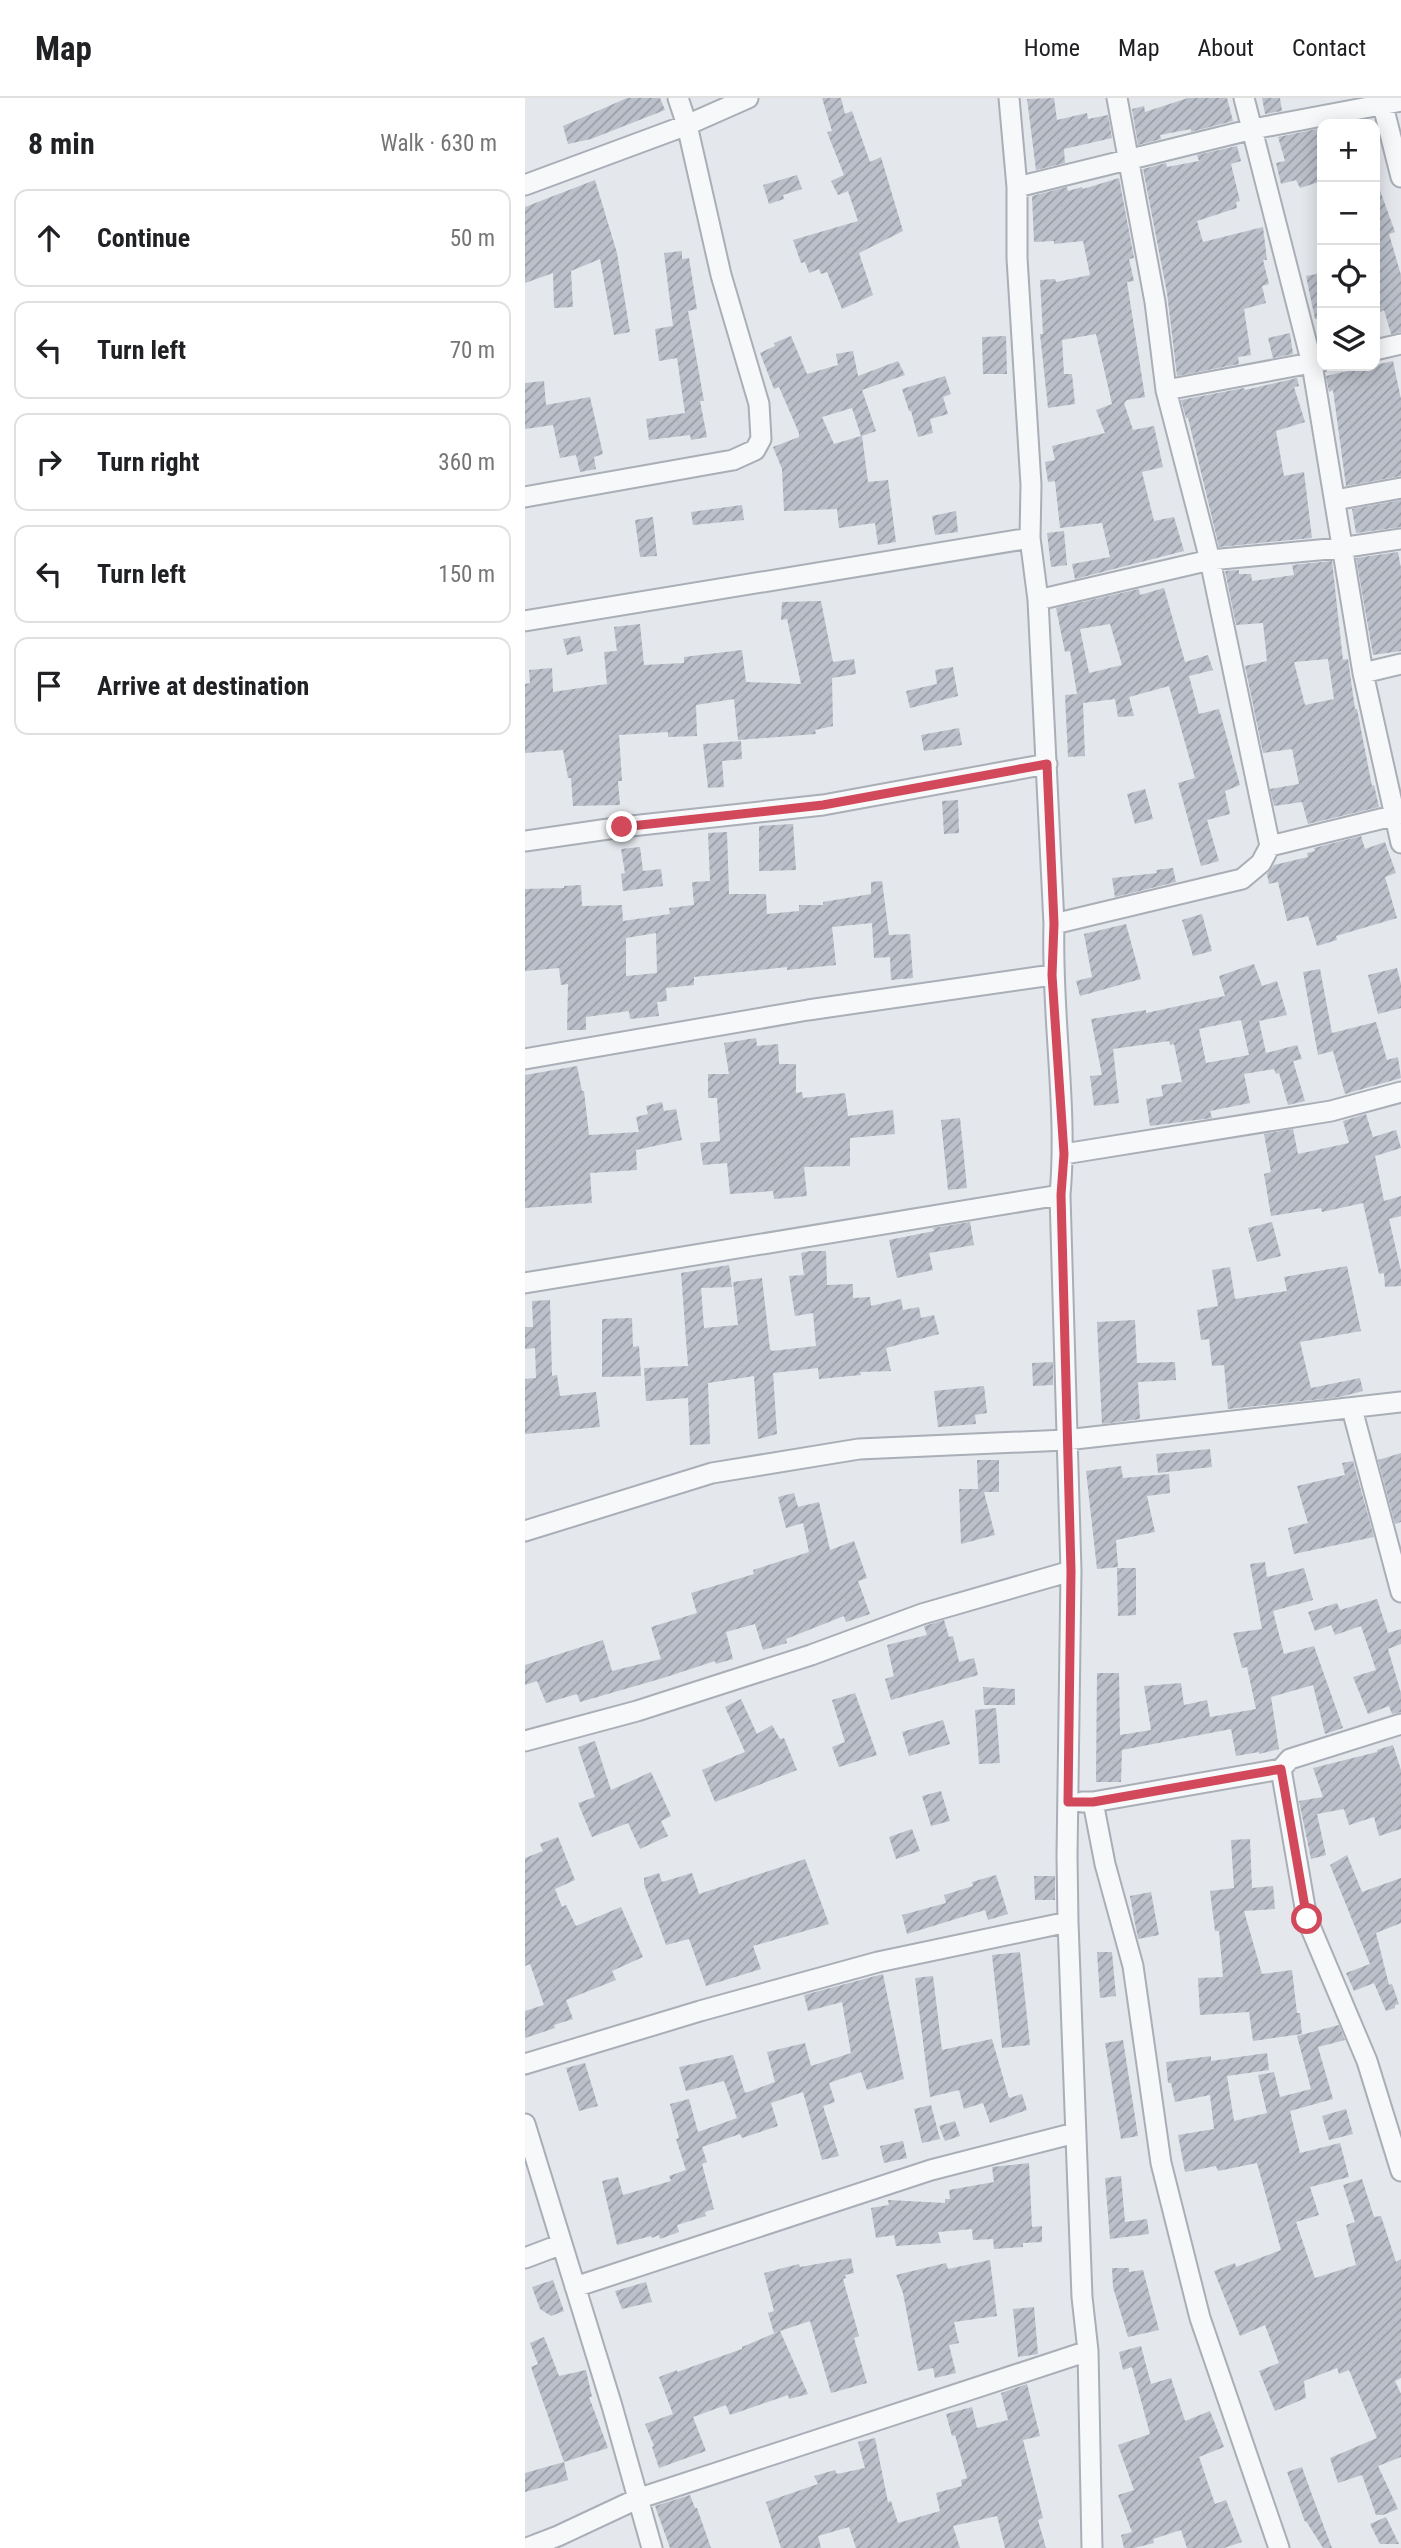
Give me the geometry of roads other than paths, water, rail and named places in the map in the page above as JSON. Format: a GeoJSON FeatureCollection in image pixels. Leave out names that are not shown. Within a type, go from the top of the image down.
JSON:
{"type":"FeatureCollection","features":[{"type":"Feature","properties":{"kind":"street"},"geometry":{"type":"LineString","coordinates":[[525,497],[733,460],[755,450],[761,439],[759,404],[721,275],[687,125],[678,98]]}},
{"type":"Feature","properties":{"kind":"street"},"geometry":{"type":"LineString","coordinates":[[525,185],[687,125],[744,98]]}},
{"type":"Feature","properties":{"kind":"street"},"geometry":{"type":"LineString","coordinates":[[1009,98],[1017,187],[1017,258],[1031,485],[1030,538],[1038,600],[1054,924],[1052,975],[1064,1154],[1061,1195],[1071,1571],[1068,1922],[1082,2297],[1088,2351],[1092,2548]]}},
{"type":"Feature","properties":{"kind":"street"},"geometry":{"type":"LineString","coordinates":[[1054,924],[1242,879],[1261,863],[1270,846],[1210,560],[1166,390],[1156,302],[1117,98]]}},
{"type":"Feature","properties":{"kind":"street"},"geometry":{"type":"LineString","coordinates":[[1166,390],[1317,363],[1244,98]]}},
{"type":"Feature","properties":{"kind":"street"},"geometry":{"type":"LineString","coordinates":[[1017,187],[1253,129],[1388,101],[1401,177]]}},
{"type":"Feature","properties":{"kind":"street"},"geometry":{"type":"LineString","coordinates":[[1380,348],[1401,344]]}},
{"type":"Feature","properties":{"kind":"street"},"geometry":{"type":"LineString","coordinates":[[1318,371],[1341,548],[1363,673],[1398,814],[1401,843]]}},
{"type":"Feature","properties":{"kind":"street"},"geometry":{"type":"LineString","coordinates":[[1335,500],[1401,488]]}},
{"type":"Feature","properties":{"kind":"street"},"geometry":{"type":"LineString","coordinates":[[525,621],[1030,538]]}},
{"type":"Feature","properties":{"kind":"street"},"geometry":{"type":"LineString","coordinates":[[1038,600],[1210,560],[1341,548],[1401,539]]}},
{"type":"Feature","properties":{"kind":"street"},"geometry":{"type":"LineString","coordinates":[[1363,673],[1401,664]]}},
{"type":"Feature","properties":{"kind":"street"},"geometry":{"type":"LineString","coordinates":[[525,841],[622,827],[823,805],[1047,764]]}},
{"type":"Feature","properties":{"kind":"street"},"geometry":{"type":"LineString","coordinates":[[1270,846],[1398,814]]}},
{"type":"Feature","properties":{"kind":"street"},"geometry":{"type":"LineString","coordinates":[[525,1059],[808,1010],[1052,975]]}},
{"type":"Feature","properties":{"kind":"street"},"geometry":{"type":"LineString","coordinates":[[1064,1154],[1331,1111],[1401,1092]]}},
{"type":"Feature","properties":{"kind":"street"},"geometry":{"type":"LineString","coordinates":[[525,1283],[1061,1195]]}},
{"type":"Feature","properties":{"kind":"street"},"geometry":{"type":"LineString","coordinates":[[525,1531],[712,1473],[859,1449],[1066,1440],[1401,1402]]}},
{"type":"Feature","properties":{"kind":"street"},"geometry":{"type":"LineString","coordinates":[[1352,1409],[1401,1592]]}},
{"type":"Feature","properties":{"kind":"street"},"geometry":{"type":"LineString","coordinates":[[525,1741],[637,1712],[811,1655],[922,1614],[1071,1571]]}},
{"type":"Feature","properties":{"kind":"street"},"geometry":{"type":"LineString","coordinates":[[1068,1802],[1093,1802],[1281,1769],[1290,1759],[1401,1724]]}},
{"type":"Feature","properties":{"kind":"street"},"geometry":{"type":"LineString","coordinates":[[1281,1769],[1307,1919],[1367,2061],[1401,2171]]}},
{"type":"Feature","properties":{"kind":"street"},"geometry":{"type":"LineString","coordinates":[[1093,1802],[1105,1864],[1133,1966],[1161,2162],[1201,2318],[1279,2548]]}},
{"type":"Feature","properties":{"kind":"street"},"geometry":{"type":"LineString","coordinates":[[525,2064],[700,2011],[878,1962],[1068,1922]]}},
{"type":"Feature","properties":{"kind":"street"},"geometry":{"type":"LineString","coordinates":[[525,2124],[652,2548]]}},
{"type":"Feature","properties":{"kind":"street"},"geometry":{"type":"LineString","coordinates":[[575,2287],[931,2170],[1075,2133]]}},
{"type":"Feature","properties":{"kind":"street"},"geometry":{"type":"LineString","coordinates":[[525,2258],[562,2244]]}},
{"type":"Feature","properties":{"kind":"street"},"geometry":{"type":"LineString","coordinates":[[527,2548],[637,2498],[1088,2351]]}}]}
